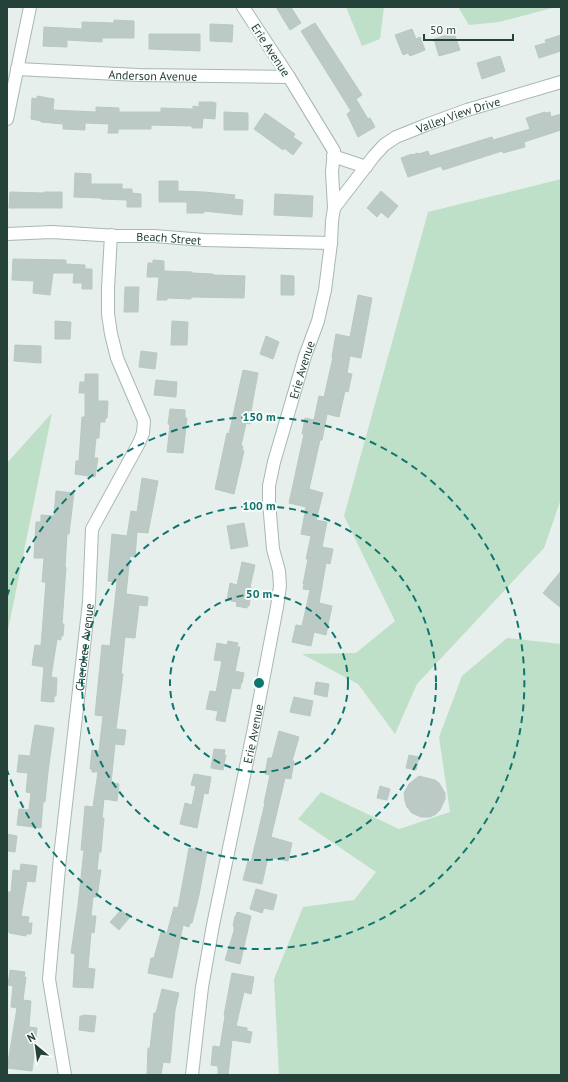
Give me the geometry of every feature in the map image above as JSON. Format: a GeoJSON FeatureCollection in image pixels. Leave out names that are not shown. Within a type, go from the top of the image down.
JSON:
{"type":"FeatureCollection","features":[{"type":"Feature","properties":{"kind":"street"},"geometry":{"type":"LineString","coordinates":[[7,119],[30,7]]}},
{"type":"Feature","properties":{"kind":"street","name":"Erie Avenue"},"geometry":{"type":"LineString","coordinates":[[192,1075],[202,987],[213,925],[254,728],[280,586],[279,571],[273,549],[269,486],[289,409],[305,356],[318,321],[326,290],[334,208],[332,172],[334,150],[289,77],[242,7]]}},
{"type":"Feature","properties":{"kind":"street","name":"Anderson Avenue"},"geometry":{"type":"LineString","coordinates":[[17,69],[138,75],[289,77]]}},
{"type":"Feature","properties":{"kind":"street","name":"Valley View Drive"},"geometry":{"type":"LineString","coordinates":[[366,167],[384,145],[396,138],[467,110],[561,82]]}},
{"type":"Feature","properties":{"kind":"street"},"geometry":{"type":"LineString","coordinates":[[333,156],[366,167],[334,208]]}},
{"type":"Feature","properties":{"kind":"street","name":"Beach Street"},"geometry":{"type":"LineString","coordinates":[[7,234],[52,232],[211,240],[331,243]]}},
{"type":"Feature","properties":{"kind":"street","name":"Cherokee Avenue"},"geometry":{"type":"LineString","coordinates":[[65,1075],[49,979],[60,857],[89,602],[92,529],[139,443],[143,433],[144,421],[117,358],[111,334],[108,314],[111,235]]}},
{"type":"Feature","properties":{"kind":"green space"},"geometry":{"type":"Polygon","coordinates":[[[346,7],[384,7],[380,39],[362,46],[346,7]]]}},
{"type":"Feature","properties":{"kind":"green space"},"geometry":{"type":"Polygon","coordinates":[[[458,7],[556,7],[499,22],[469,25],[458,7]]]}},
{"type":"Feature","properties":{"kind":"green space"},"geometry":{"type":"Polygon","coordinates":[[[561,179],[561,499],[544,548],[417,684],[395,734],[358,684],[302,654],[356,653],[395,621],[344,516],[428,212],[561,179]]]}},
{"type":"Feature","properties":{"kind":"green space"},"geometry":{"type":"Polygon","coordinates":[[[52,413],[7,635],[7,463],[52,413]]]}},
{"type":"Feature","properties":{"kind":"green space"},"geometry":{"type":"Polygon","coordinates":[[[507,638],[561,644],[561,1075],[279,1075],[274,979],[303,907],[354,900],[376,872],[298,819],[321,792],[399,829],[450,812],[439,737],[462,676],[507,638]]]}},
{"type":"Feature","properties":{"kind":"building"},"geometry":{"type":"Polygon","coordinates":[[[276,7],[291,7],[301,23],[290,30],[276,7]]]}},
{"type":"Feature","properties":{"kind":"building"},"geometry":{"type":"Polygon","coordinates":[[[114,20],[134,21],[134,38],[102,38],[102,42],[67,40],[67,47],[43,46],[44,27],[82,29],[82,22],[114,23],[114,20]]]}},
{"type":"Feature","properties":{"kind":"building"},"geometry":{"type":"Polygon","coordinates":[[[315,23],[362,95],[356,99],[368,119],[370,118],[375,127],[358,137],[347,114],[351,111],[301,31],[315,23]]]}},
{"type":"Feature","properties":{"kind":"building"},"geometry":{"type":"Polygon","coordinates":[[[210,24],[233,25],[232,42],[210,41],[210,24]]]}},
{"type":"Feature","properties":{"kind":"building"},"geometry":{"type":"Polygon","coordinates":[[[412,29],[416,39],[420,37],[425,50],[410,56],[408,53],[403,55],[395,35],[412,29]]]}},
{"type":"Feature","properties":{"kind":"building"},"geometry":{"type":"Polygon","coordinates":[[[454,33],[460,50],[439,56],[434,39],[454,33]]]}},
{"type":"Feature","properties":{"kind":"building"},"geometry":{"type":"Polygon","coordinates":[[[149,34],[200,34],[200,51],[149,49],[149,34]]]}},
{"type":"Feature","properties":{"kind":"building"},"geometry":{"type":"Polygon","coordinates":[[[561,35],[561,51],[539,58],[535,46],[546,43],[545,40],[561,35]]]}},
{"type":"Feature","properties":{"kind":"building"},"geometry":{"type":"Polygon","coordinates":[[[500,56],[505,71],[482,79],[477,63],[500,56]]]}},
{"type":"Feature","properties":{"kind":"building"},"geometry":{"type":"Polygon","coordinates":[[[37,96],[54,99],[53,110],[96,112],[96,107],[119,108],[119,112],[161,112],[161,108],[193,109],[193,106],[199,107],[199,102],[212,102],[216,103],[215,119],[203,118],[202,128],[192,128],[192,126],[151,125],[151,129],[118,129],[118,133],[108,133],[109,124],[85,123],[85,130],[63,129],[63,124],[41,122],[31,119],[32,98],[37,99],[37,96]]]}},
{"type":"Feature","properties":{"kind":"building"},"geometry":{"type":"Polygon","coordinates":[[[224,112],[248,113],[248,130],[224,130],[224,112]]]}},
{"type":"Feature","properties":{"kind":"building"},"geometry":{"type":"Polygon","coordinates":[[[545,112],[550,112],[551,117],[561,114],[561,130],[524,142],[525,147],[503,153],[502,151],[443,170],[441,166],[408,177],[401,158],[428,151],[430,156],[492,137],[493,140],[530,129],[526,118],[545,112]]]}},
{"type":"Feature","properties":{"kind":"building"},"geometry":{"type":"Polygon","coordinates":[[[265,113],[295,134],[293,137],[302,143],[293,155],[284,148],[283,150],[254,129],[265,113]]]}},
{"type":"Feature","properties":{"kind":"building"},"geometry":{"type":"Polygon","coordinates":[[[75,173],[91,174],[91,184],[122,184],[122,189],[132,189],[132,193],[141,194],[141,207],[127,207],[127,200],[74,197],[75,173]]]}},
{"type":"Feature","properties":{"kind":"building"},"geometry":{"type":"Polygon","coordinates":[[[159,181],[178,181],[178,191],[235,195],[234,199],[243,200],[242,215],[204,211],[204,213],[187,213],[187,202],[159,202],[159,181]]]}},
{"type":"Feature","properties":{"kind":"building"},"geometry":{"type":"Polygon","coordinates":[[[381,191],[398,206],[388,218],[381,212],[377,217],[367,208],[381,191]]]}},
{"type":"Feature","properties":{"kind":"building"},"geometry":{"type":"Polygon","coordinates":[[[10,192],[62,192],[62,208],[9,208],[10,192]]]}},
{"type":"Feature","properties":{"kind":"building"},"geometry":{"type":"Polygon","coordinates":[[[275,194],[313,196],[312,217],[274,215],[275,194]]]}},
{"type":"Feature","properties":{"kind":"building"},"geometry":{"type":"Polygon","coordinates":[[[13,259],[66,260],[66,264],[85,265],[85,269],[92,269],[92,289],[82,289],[82,283],[73,283],[74,273],[53,273],[50,295],[33,293],[34,281],[12,280],[13,259]]]}},
{"type":"Feature","properties":{"kind":"building"},"geometry":{"type":"Polygon","coordinates":[[[153,260],[164,261],[164,271],[245,276],[244,298],[191,297],[191,299],[167,298],[167,300],[157,300],[159,277],[147,277],[148,263],[153,263],[153,260]]]}},
{"type":"Feature","properties":{"kind":"building"},"geometry":{"type":"Polygon","coordinates":[[[281,275],[294,276],[294,295],[281,295],[281,275]]]}},
{"type":"Feature","properties":{"kind":"building"},"geometry":{"type":"Polygon","coordinates":[[[125,287],[139,287],[138,312],[124,312],[125,287]]]}},
{"type":"Feature","properties":{"kind":"building"},"geometry":{"type":"Polygon","coordinates":[[[358,295],[372,298],[361,358],[350,356],[347,373],[352,374],[348,392],[345,391],[339,417],[327,414],[322,440],[320,440],[309,489],[323,493],[316,520],[327,522],[322,547],[333,549],[330,564],[326,563],[319,603],[332,606],[326,635],[314,632],[311,646],[292,642],[296,625],[302,626],[310,590],[303,589],[303,584],[311,536],[301,534],[306,507],[289,503],[304,434],[302,434],[305,418],[314,420],[319,396],[324,397],[333,357],[336,334],[350,337],[358,295]]]}},
{"type":"Feature","properties":{"kind":"building"},"geometry":{"type":"Polygon","coordinates":[[[55,321],[71,322],[70,339],[55,339],[55,321]]]}},
{"type":"Feature","properties":{"kind":"building"},"geometry":{"type":"Polygon","coordinates":[[[172,321],[188,322],[187,345],[171,345],[172,321]]]}},
{"type":"Feature","properties":{"kind":"building"},"geometry":{"type":"Polygon","coordinates":[[[266,336],[279,342],[273,359],[260,354],[266,336]]]}},
{"type":"Feature","properties":{"kind":"building"},"geometry":{"type":"Polygon","coordinates":[[[15,345],[41,346],[41,363],[14,361],[15,345]]]}},
{"type":"Feature","properties":{"kind":"building"},"geometry":{"type":"Polygon","coordinates":[[[141,351],[157,353],[155,369],[139,367],[141,351]]]}},
{"type":"Feature","properties":{"kind":"building"},"geometry":{"type":"Polygon","coordinates":[[[243,370],[258,373],[251,411],[253,411],[250,424],[246,423],[241,446],[243,446],[242,450],[244,451],[234,494],[215,489],[243,370]]]}},
{"type":"Feature","properties":{"kind":"building"},"geometry":{"type":"Polygon","coordinates":[[[85,374],[98,374],[98,401],[108,401],[107,418],[105,418],[105,422],[100,422],[99,438],[96,438],[94,458],[98,458],[95,477],[75,474],[76,461],[79,461],[82,417],[85,417],[85,393],[79,393],[80,382],[85,382],[85,374]]]}},
{"type":"Feature","properties":{"kind":"building"},"geometry":{"type":"Polygon","coordinates":[[[156,380],[177,382],[176,397],[154,395],[156,380]]]}},
{"type":"Feature","properties":{"kind":"building"},"geometry":{"type":"Polygon","coordinates":[[[170,409],[185,410],[185,418],[187,418],[183,453],[167,452],[170,409]]]}},
{"type":"Feature","properties":{"kind":"building"},"geometry":{"type":"Polygon","coordinates":[[[142,478],[158,481],[148,533],[137,532],[135,557],[130,556],[126,594],[148,597],[147,606],[139,605],[135,638],[125,637],[121,674],[123,674],[116,729],[126,730],[124,745],[115,744],[111,783],[119,784],[117,801],[104,799],[101,852],[99,852],[97,870],[101,870],[97,897],[93,897],[91,916],[96,916],[94,933],[91,932],[88,968],[95,969],[93,988],[73,987],[75,954],[71,953],[84,850],[81,850],[85,806],[93,807],[98,772],[92,772],[92,769],[90,769],[92,750],[99,751],[103,716],[95,715],[102,645],[110,646],[117,582],[108,581],[112,534],[127,536],[131,511],[137,512],[142,478]]]}},
{"type":"Feature","properties":{"kind":"building"},"geometry":{"type":"Polygon","coordinates":[[[56,491],[74,493],[69,534],[67,534],[62,624],[64,624],[63,636],[61,636],[61,640],[57,639],[51,677],[57,678],[56,696],[54,696],[54,702],[41,701],[44,667],[32,665],[35,645],[41,646],[46,582],[42,582],[44,558],[34,558],[36,522],[41,522],[41,515],[54,516],[56,491]]]}},
{"type":"Feature","properties":{"kind":"building"},"geometry":{"type":"Polygon","coordinates":[[[244,523],[248,546],[231,549],[227,526],[244,523]]]}},
{"type":"Feature","properties":{"kind":"building"},"geometry":{"type":"Polygon","coordinates":[[[242,562],[255,565],[250,587],[252,588],[249,606],[247,606],[247,608],[236,606],[237,602],[227,600],[230,583],[237,585],[242,562]]]}},
{"type":"Feature","properties":{"kind":"building"},"geometry":{"type":"Polygon","coordinates":[[[561,571],[561,608],[543,593],[561,571]]]}},
{"type":"Feature","properties":{"kind":"building"},"geometry":{"type":"Polygon","coordinates":[[[228,641],[238,643],[237,647],[240,647],[235,671],[244,673],[240,689],[232,688],[225,722],[216,720],[218,711],[206,709],[210,691],[216,692],[222,661],[214,660],[217,643],[227,645],[228,641]]]}},
{"type":"Feature","properties":{"kind":"building"},"geometry":{"type":"Polygon","coordinates":[[[316,682],[329,684],[327,697],[314,694],[316,682]]]}},
{"type":"Feature","properties":{"kind":"building"},"geometry":{"type":"Polygon","coordinates":[[[294,697],[313,701],[310,716],[290,712],[294,697]]]}},
{"type":"Feature","properties":{"kind":"building"},"geometry":{"type":"Polygon","coordinates":[[[35,725],[54,728],[45,802],[43,802],[41,828],[17,825],[19,809],[29,810],[31,793],[26,792],[28,773],[17,772],[19,755],[30,756],[35,725]]]}},
{"type":"Feature","properties":{"kind":"building"},"geometry":{"type":"Polygon","coordinates":[[[279,731],[299,737],[292,761],[294,761],[291,779],[285,778],[271,837],[292,843],[288,861],[268,857],[262,884],[243,880],[248,861],[251,862],[265,803],[270,775],[265,774],[268,758],[272,758],[279,731]]]}},
{"type":"Feature","properties":{"kind":"building"},"geometry":{"type":"Polygon","coordinates":[[[214,749],[225,750],[224,755],[226,755],[223,770],[211,768],[214,749]]]}},
{"type":"Feature","properties":{"kind":"building"},"geometry":{"type":"Polygon","coordinates":[[[409,755],[419,757],[416,770],[406,768],[409,755]]]}},
{"type":"Feature","properties":{"kind":"building"},"geometry":{"type":"Polygon","coordinates":[[[194,774],[211,777],[208,794],[204,793],[197,828],[180,824],[185,803],[192,805],[196,786],[191,785],[194,774]]]}},
{"type":"Feature","properties":{"kind":"building"},"geometry":{"type":"Polygon","coordinates":[[[419,776],[435,780],[439,783],[445,793],[445,799],[440,810],[430,817],[421,817],[412,813],[407,807],[405,801],[404,793],[409,784],[419,776]]]}},
{"type":"Feature","properties":{"kind":"building"},"geometry":{"type":"Polygon","coordinates":[[[380,786],[390,789],[387,800],[377,798],[380,786]]]}},
{"type":"Feature","properties":{"kind":"building"},"geometry":{"type":"Polygon","coordinates":[[[7,834],[17,836],[15,852],[7,851],[7,834]]]}},
{"type":"Feature","properties":{"kind":"building"},"geometry":{"type":"Polygon","coordinates":[[[189,848],[207,852],[192,923],[190,923],[189,927],[183,925],[172,978],[148,973],[151,958],[154,958],[161,932],[167,933],[174,907],[178,908],[189,848]]]}},
{"type":"Feature","properties":{"kind":"building"},"geometry":{"type":"Polygon","coordinates":[[[21,864],[37,866],[35,882],[27,881],[21,916],[29,917],[28,923],[32,923],[31,934],[26,934],[26,936],[9,933],[9,931],[7,931],[7,892],[11,892],[13,870],[20,871],[21,864]]]}},
{"type":"Feature","properties":{"kind":"building"},"geometry":{"type":"Polygon","coordinates":[[[256,889],[277,895],[273,910],[264,908],[262,913],[250,909],[256,889]]]}},
{"type":"Feature","properties":{"kind":"building"},"geometry":{"type":"Polygon","coordinates":[[[121,910],[130,917],[119,930],[110,922],[121,910]]]}},
{"type":"Feature","properties":{"kind":"building"},"geometry":{"type":"Polygon","coordinates":[[[237,912],[251,916],[240,964],[225,960],[234,931],[233,926],[237,912]]]}},
{"type":"Feature","properties":{"kind":"building"},"geometry":{"type":"Polygon","coordinates":[[[10,970],[25,972],[24,977],[26,977],[23,1000],[31,1001],[29,1027],[37,1028],[32,1071],[7,1068],[17,1008],[11,1007],[13,986],[8,985],[10,970]]]}},
{"type":"Feature","properties":{"kind":"building"},"geometry":{"type":"Polygon","coordinates":[[[232,973],[254,977],[251,994],[244,992],[236,1026],[247,1028],[247,1031],[252,1032],[250,1043],[232,1040],[228,1075],[218,1075],[218,1066],[211,1065],[213,1046],[220,1047],[232,973]]]}},
{"type":"Feature","properties":{"kind":"building"},"geometry":{"type":"Polygon","coordinates":[[[162,989],[179,993],[175,1010],[170,1063],[163,1062],[161,1075],[147,1075],[148,1048],[150,1048],[154,1013],[156,1013],[162,989]]]}},
{"type":"Feature","properties":{"kind":"building"},"geometry":{"type":"Polygon","coordinates":[[[80,1016],[96,1016],[94,1032],[79,1030],[80,1016]]]}}]}
